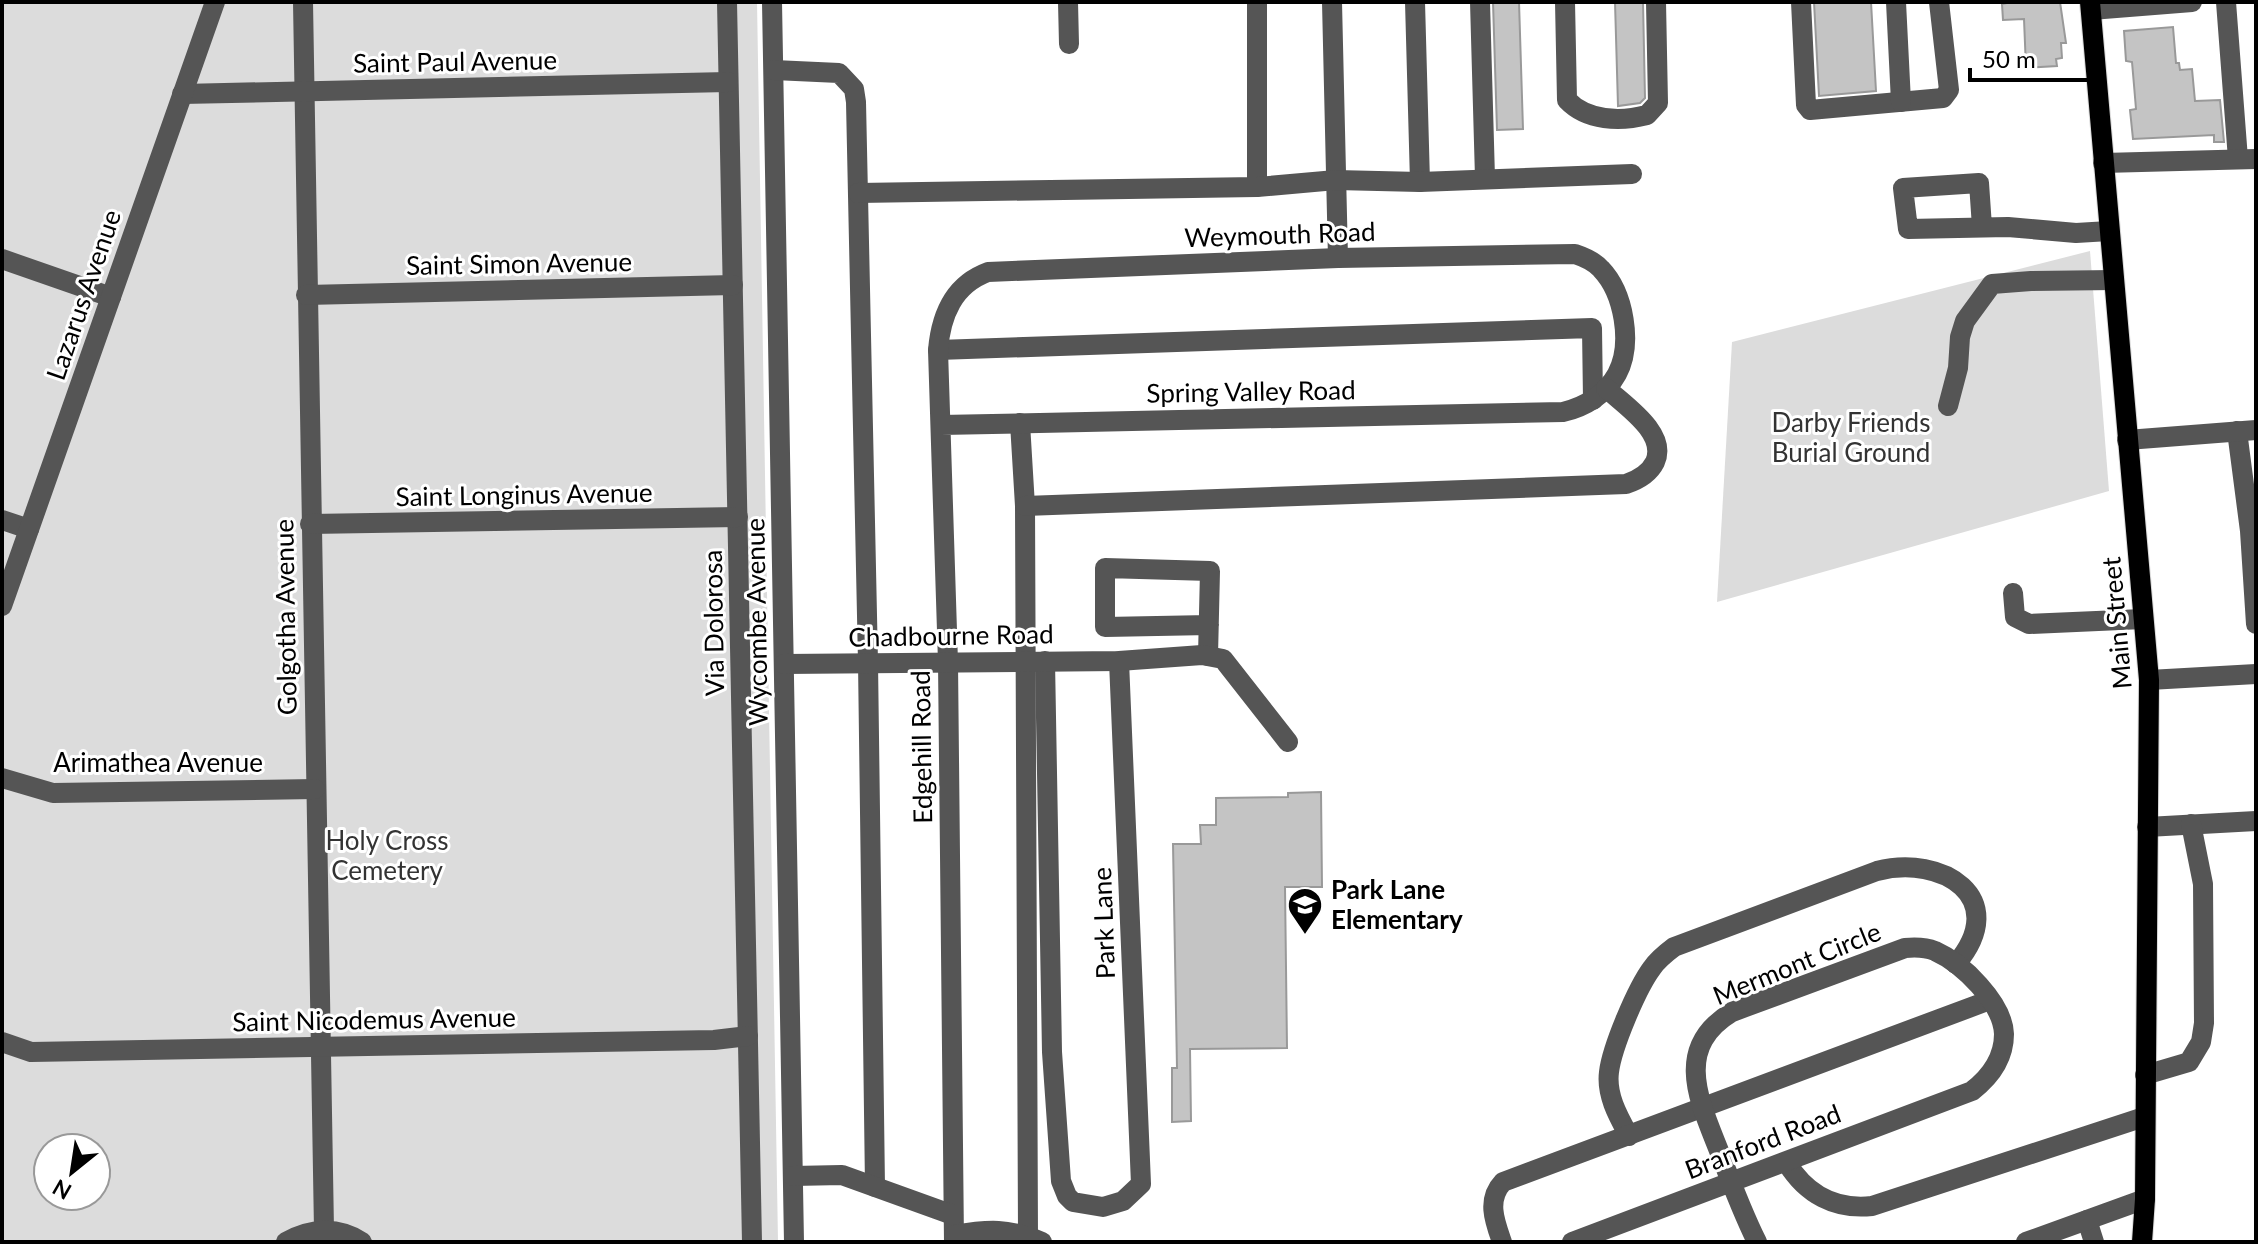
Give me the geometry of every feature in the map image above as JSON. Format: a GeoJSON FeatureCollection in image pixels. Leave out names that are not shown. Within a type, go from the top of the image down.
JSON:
{"type":"FeatureCollection","features":[{"type":"Feature","properties":{"kind":"main road","name":"Main Street"},"geometry":{"type":"LineString","coordinates":[[2090,6],[2149,680],[2145,1199],[2142,1242]]}},
{"type":"Feature","properties":{"kind":"street","name":"Lazarus Avenue"},"geometry":{"type":"LineString","coordinates":[[2,606],[215,2]]}},
{"type":"Feature","properties":{"kind":"street","name":"Golgotha Avenue"},"geometry":{"type":"LineString","coordinates":[[303,2],[324,1230]]}},
{"type":"Feature","properties":{"kind":"street","name":"Via Dolorosa"},"geometry":{"type":"LineString","coordinates":[[727,2],[752,1242]]}},
{"type":"Feature","properties":{"kind":"street","name":"Wycombe Avenue"},"geometry":{"type":"LineString","coordinates":[[772,2],[793,1176],[797,1241]]}},
{"type":"Feature","properties":{"kind":"street"},"geometry":{"type":"LineString","coordinates":[[1068,2],[1069,44]]}},
{"type":"Feature","properties":{"kind":"street"},"geometry":{"type":"LineString","coordinates":[[1257,2],[1257,187]]}},
{"type":"Feature","properties":{"kind":"street"},"geometry":{"type":"LineString","coordinates":[[1332,2],[1338,258]]}},
{"type":"Feature","properties":{"kind":"street"},"geometry":{"type":"LineString","coordinates":[[1415,2],[1420,182]]}},
{"type":"Feature","properties":{"kind":"street"},"geometry":{"type":"LineString","coordinates":[[1480,2],[1485,178]]}},
{"type":"Feature","properties":{"kind":"street"},"geometry":{"type":"LineString","coordinates":[[1565,2],[1567,100],[1582,112],[1600,118],[1647,115],[1658,103],[1656,2]]}},
{"type":"Feature","properties":{"kind":"street"},"geometry":{"type":"LineString","coordinates":[[1801,2],[1806,105],[1810,110],[1943,98],[1949,90],[1939,2]]}},
{"type":"Feature","properties":{"kind":"street"},"geometry":{"type":"LineString","coordinates":[[1896,2],[1901,102]]}},
{"type":"Feature","properties":{"kind":"street"},"geometry":{"type":"LineString","coordinates":[[2090,6],[2192,2]]}},
{"type":"Feature","properties":{"kind":"street"},"geometry":{"type":"LineString","coordinates":[[2103,163],[2247,159],[2226,2]]}},
{"type":"Feature","properties":{"kind":"street"},"geometry":{"type":"LineString","coordinates":[[774,70],[839,73],[854,89],[856,102],[875,1187]]}},
{"type":"Feature","properties":{"kind":"street","name":"Saint Paul Avenue"},"geometry":{"type":"LineString","coordinates":[[182,94],[728,82]]}},
{"type":"Feature","properties":{"kind":"street"},"geometry":{"type":"LineString","coordinates":[[858,193],[1257,187],[1336,180],[1420,182],[1632,174]]}},
{"type":"Feature","properties":{"kind":"street"},"geometry":{"type":"LineString","coordinates":[[1982,227],[2076,233],[2109,231]]}},
{"type":"Feature","properties":{"kind":"street","name":"Weymouth Road"},"geometry":{"type":"LineString","coordinates":[[988,272],[1338,258],[1575,254],[1589,259],[1601,269],[1618,297],[1623,318],[1624,348],[1616,378],[1600,394]]}},
{"type":"Feature","properties":{"kind":"street"},"geometry":{"type":"LineString","coordinates":[[2,259],[111,297]]}},
{"type":"Feature","properties":{"kind":"street","name":"Edgehill Road"},"geometry":{"type":"LineString","coordinates":[[954,1231],[948,662],[938,350],[942,320],[951,300],[965,283],[988,272]]}},
{"type":"Feature","properties":{"kind":"street"},"geometry":{"type":"LineString","coordinates":[[1948,406],[1965,321],[1992,284],[2114,280]]}},
{"type":"Feature","properties":{"kind":"street","name":"Saint Simon Avenue"},"geometry":{"type":"LineString","coordinates":[[306,295],[733,285]]}},
{"type":"Feature","properties":{"kind":"street"},"geometry":{"type":"LineString","coordinates":[[938,350],[1592,328],[1600,394],[1656,439],[1659,448],[1653,467],[1635,481],[1614,485],[1025,506]]}},
{"type":"Feature","properties":{"kind":"street","name":"Spring Valley Road"},"geometry":{"type":"LineString","coordinates":[[941,425],[1563,412],[1577,409],[1600,394]]}},
{"type":"Feature","properties":{"kind":"street"},"geometry":{"type":"LineString","coordinates":[[793,1176],[842,1175],[875,1187],[954,1231],[999,1230],[1035,1239],[1024,661],[1025,506],[1020,423]]}},
{"type":"Feature","properties":{"kind":"street"},"geometry":{"type":"LineString","coordinates":[[2127,440],[2246,430],[2256,624]]}},
{"type":"Feature","properties":{"kind":"street","name":"Saint Longinus Avenue"},"geometry":{"type":"LineString","coordinates":[[310,524],[738,517]]}},
{"type":"Feature","properties":{"kind":"street"},"geometry":{"type":"LineString","coordinates":[[2,520],[29,529]]}},
{"type":"Feature","properties":{"kind":"street"},"geometry":{"type":"LineString","coordinates":[[1209,625],[1105,627],[1105,568],[1210,571],[1209,625],[1208,656],[1223,659],[1288,742]]}},
{"type":"Feature","properties":{"kind":"street"},"geometry":{"type":"LineString","coordinates":[[2013,593],[2015,617],[2029,624],[2143,619]]}},
{"type":"Feature","properties":{"kind":"street"},"geometry":{"type":"LineString","coordinates":[[1159,626],[1160,658]]}},
{"type":"Feature","properties":{"kind":"street","name":"Chadbourne Road"},"geometry":{"type":"LineString","coordinates":[[784,664],[1119,661],[1208,656]]}},
{"type":"Feature","properties":{"kind":"street","name":"Park Lane"},"geometry":{"type":"LineString","coordinates":[[1045,661],[1052,1052],[1061,1181],[1073,1202],[1103,1207],[1123,1201],[1141,1184],[1119,661]]}},
{"type":"Feature","properties":{"kind":"street"},"geometry":{"type":"LineString","coordinates":[[2149,680],[2256,674]]}},
{"type":"Feature","properties":{"kind":"street","name":"Arimathea Avenue"},"geometry":{"type":"LineString","coordinates":[[2,778],[53,793],[315,789]]}},
{"type":"Feature","properties":{"kind":"street"},"geometry":{"type":"LineString","coordinates":[[2147,827],[2256,821]]}},
{"type":"Feature","properties":{"kind":"street"},"geometry":{"type":"LineString","coordinates":[[2145,1075],[2189,1062],[2201,1042],[2204,1023],[2203,884],[2191,824]]}},
{"type":"Feature","properties":{"kind":"street"},"geometry":{"type":"LineString","coordinates":[[1629,1136],[1615,1111],[1608,1073],[1614,1050],[1643,982],[1661,957],[1674,947],[1877,871],[1905,865],[1936,872],[1953,880],[1973,901],[1978,925],[1974,939],[1956,964]]}},
{"type":"Feature","properties":{"kind":"street","name":"Mermont Circle"},"geometry":{"type":"LineString","coordinates":[[1755,1241],[1695,1087],[1698,1054],[1709,1030],[1732,1012],[1905,948],[1933,950],[1956,964],[1977,983],[2000,1018],[2004,1032],[2003,1049],[1991,1073],[1972,1091]]}},
{"type":"Feature","properties":{"kind":"street"},"geometry":{"type":"LineString","coordinates":[[1502,1242],[1493,1218],[1493,1198],[1503,1182],[1990,1000]]}},
{"type":"Feature","properties":{"kind":"street","name":"Saint Nicodemus Avenue"},"geometry":{"type":"LineString","coordinates":[[2,1042],[31,1052],[714,1040],[748,1036]]}},
{"type":"Feature","properties":{"kind":"street","name":"Branford Road"},"geometry":{"type":"LineString","coordinates":[[1572,1242],[1972,1091]]}},
{"type":"Feature","properties":{"kind":"street"},"geometry":{"type":"LineString","coordinates":[[1787,1163],[1796,1177],[1825,1200],[1854,1208],[1872,1206],[2144,1117]]}},
{"type":"Feature","properties":{"kind":"street"},"geometry":{"type":"LineString","coordinates":[[2026,1242],[2145,1199]]}},
{"type":"Feature","properties":{"kind":"street"},"geometry":{"type":"LineString","coordinates":[[2087,1220],[2094,1242]]}},
{"type":"Feature","properties":{"kind":"street"},"geometry":{"type":"LineString","coordinates":[[286,1242],[298,1235],[324,1230],[340,1232],[362,1242]]}},
{"type":"Feature","properties":{"kind":"green space","name":"Holy Cross Cemetery"},"geometry":{"type":"Polygon","coordinates":[[[2,2],[757,2],[778,1242],[2,1242],[2,2]]]}},
{"type":"Feature","properties":{"kind":"green space","name":"Darby Friends Burial Ground"},"geometry":{"type":"Polygon","coordinates":[[[2090,251],[2109,491],[1717,602],[1732,342],[2090,251]]]}},
{"type":"Feature","properties":{"kind":"building"},"geometry":{"type":"Polygon","coordinates":[[[1493,2],[1519,2],[1523,129],[1497,130],[1493,2]]]}},
{"type":"Feature","properties":{"kind":"building"},"geometry":{"type":"Polygon","coordinates":[[[1615,2],[1643,2],[1645,98],[1640,103],[1618,106],[1615,2]]]}},
{"type":"Feature","properties":{"kind":"building"},"geometry":{"type":"Polygon","coordinates":[[[1814,2],[1871,2],[1876,91],[1819,96],[1814,2]]]}},
{"type":"Feature","properties":{"kind":"building"},"geometry":{"type":"Polygon","coordinates":[[[2060,2],[2066,43],[2061,43],[2062,58],[2056,59],[2057,66],[2026,68],[2024,19],[2003,20],[2002,4],[2060,2]]]}},
{"type":"Feature","properties":{"kind":"building"},"geometry":{"type":"Polygon","coordinates":[[[2173,27],[2176,63],[2179,63],[2180,70],[2192,69],[2195,101],[2220,100],[2224,142],[2214,142],[2214,135],[2133,139],[2130,110],[2136,109],[2134,85],[2132,62],[2126,61],[2124,31],[2173,27]]]}},
{"type":"Feature","properties":{"kind":"building","name":"Park Lane Elementary"},"geometry":{"type":"Polygon","coordinates":[[[1321,792],[1322,887],[1285,887],[1287,1048],[1190,1049],[1191,1121],[1172,1122],[1172,1068],[1177,1068],[1173,844],[1201,844],[1200,825],[1216,825],[1216,798],[1288,797],[1288,793],[1321,792]]]}},
{"type":"Feature","properties":{"kind":"place","name":"Park Lane Elementary"},"geometry":{"type":"Point","coordinates":[1305,936]}}]}
